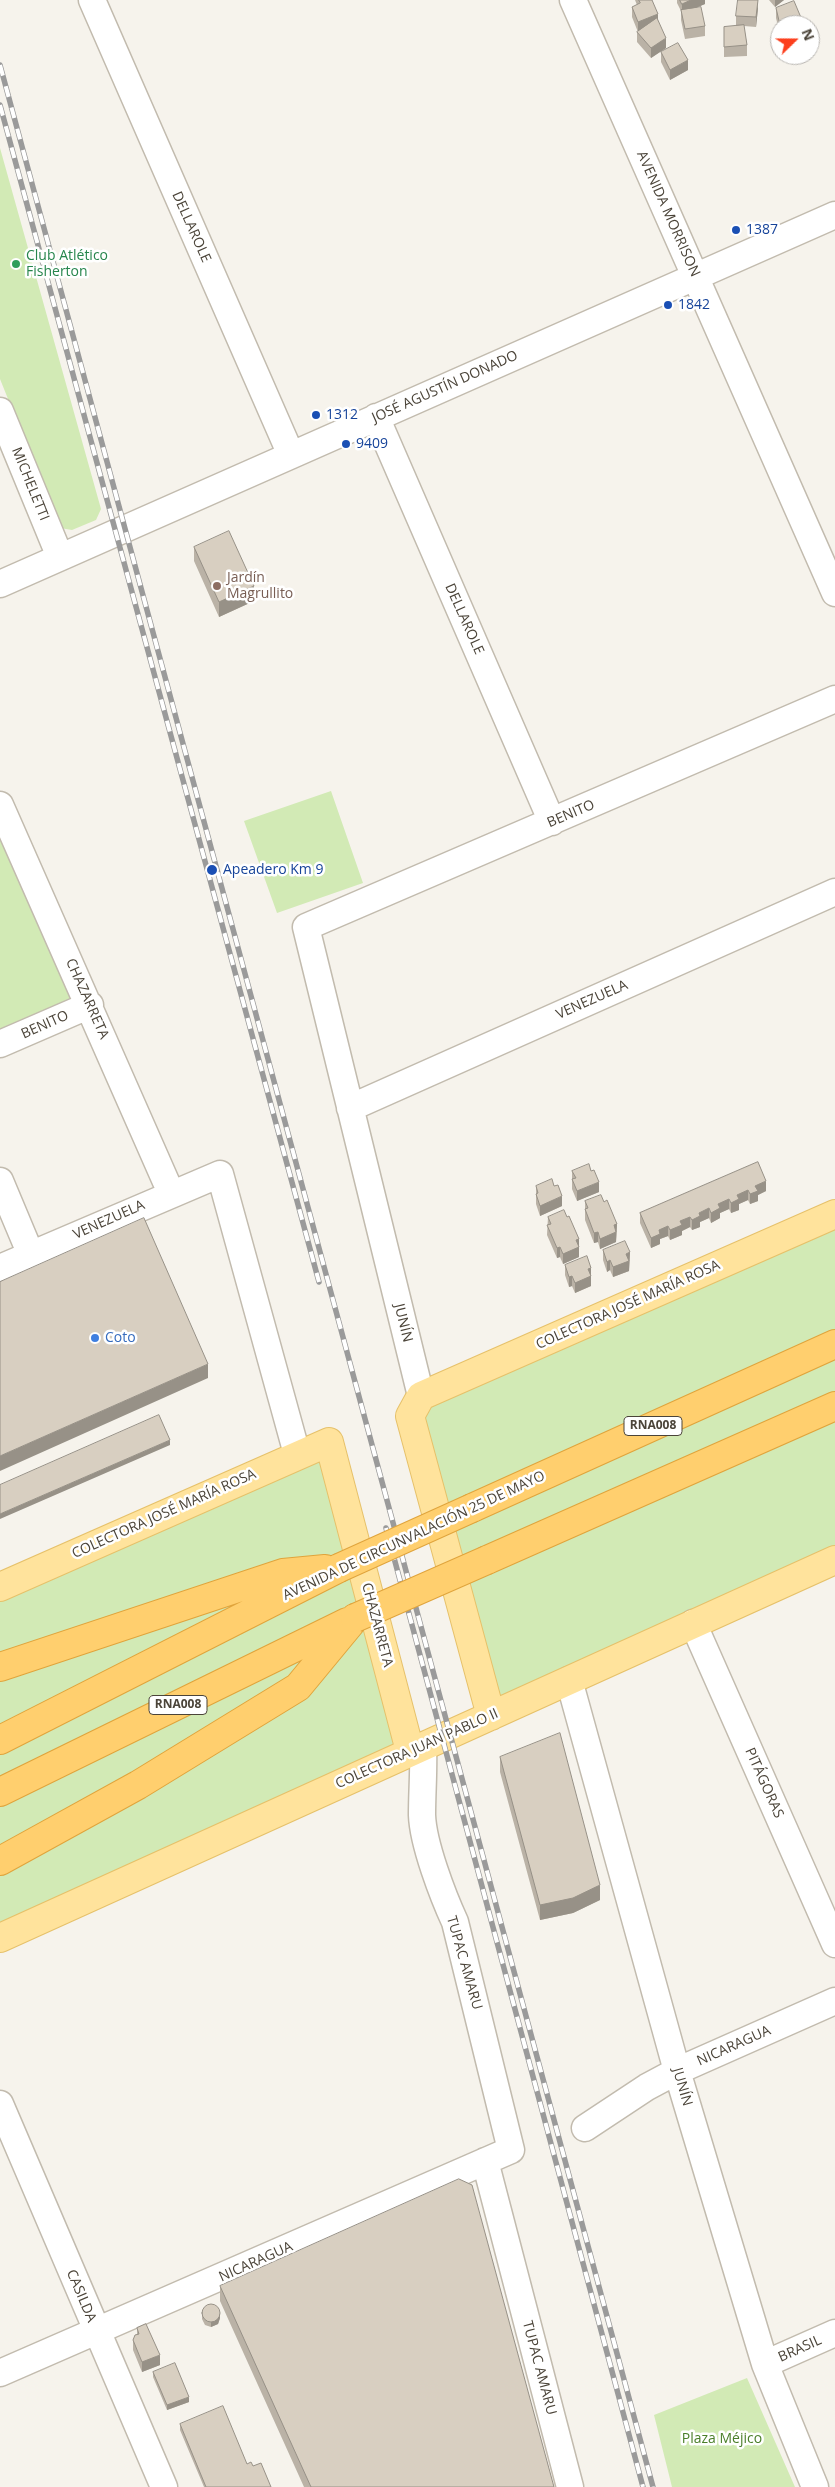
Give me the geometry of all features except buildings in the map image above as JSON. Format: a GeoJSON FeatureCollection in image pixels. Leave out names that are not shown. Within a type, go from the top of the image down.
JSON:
{"type":"FeatureCollection","features":[{"type":"Feature","properties":{"kind":"highway","name":"AVENIDA DE CIRCUNVALACIÓN 25 DE MAYO"},"geometry":{"type":"LineString","coordinates":[[0,1740],[339,1568],[835,1344]]}},
{"type":"Feature","properties":{"kind":"highway","name":"RNA008"},"geometry":{"type":"LineString","coordinates":[[0,1792],[355,1618],[835,1406]]}},
{"type":"Feature","properties":{"kind":"highway"},"geometry":{"type":"LineString","coordinates":[[0,1667],[283,1573],[339,1568]]}},
{"type":"Feature","properties":{"kind":"highway"},"geometry":{"type":"LineString","coordinates":[[0,1861],[138,1785],[298,1687],[355,1618]]}},
{"type":"Feature","properties":{"kind":"main road","name":"COLECTORA JOSÉ MARÍA ROSA"},"geometry":{"type":"LineString","coordinates":[[420,1396],[835,1214]]}},
{"type":"Feature","properties":{"kind":"main road"},"geometry":{"type":"LineString","coordinates":[[420,1396],[410,1416],[491,1716]]}},
{"type":"Feature","properties":{"kind":"main road","name":"COLECTORA JOSÉ MARÍA ROSA"},"geometry":{"type":"LineString","coordinates":[[0,1587],[297,1454],[329,1442]]}},
{"type":"Feature","properties":{"kind":"main road","name":"CHAZARRETA"},"geometry":{"type":"LineString","coordinates":[[329,1442],[416,1749]]}},
{"type":"Feature","properties":{"kind":"main road","name":"COLECTORA JUAN PABLO II"},"geometry":{"type":"LineString","coordinates":[[0,1938],[491,1716],[693,1622],[835,1560]]}},
{"type":"Feature","properties":{"kind":"street","name":"DELLAROLE"},"geometry":{"type":"LineString","coordinates":[[92,0],[291,455]]}},
{"type":"Feature","properties":{"kind":"street","name":"AVENIDA MORRISON"},"geometry":{"type":"LineString","coordinates":[[573,0],[835,593]]}},
{"type":"Feature","properties":{"kind":"street","name":"JOSÉ AGUSTÍN DONADO"},"geometry":{"type":"LineString","coordinates":[[0,584],[835,215]]}},
{"type":"Feature","properties":{"kind":"street","name":"MICHELETTI"},"geometry":{"type":"LineString","coordinates":[[0,411],[60,557]]}},
{"type":"Feature","properties":{"kind":"street","name":"DELLAROLE"},"geometry":{"type":"LineString","coordinates":[[376,417],[552,822]]}},
{"type":"Feature","properties":{"kind":"street","name":"BENITO"},"geometry":{"type":"LineString","coordinates":[[306,927],[835,699]]}},
{"type":"Feature","properties":{"kind":"street","name":"CHAZARRETA"},"geometry":{"type":"LineString","coordinates":[[0,807],[90,1005],[171,1193]]}},
{"type":"Feature","properties":{"kind":"street","name":"VENEZUELA"},"geometry":{"type":"LineString","coordinates":[[350,1108],[835,892]]}},
{"type":"Feature","properties":{"kind":"street","name":"JUNÍN"},"geometry":{"type":"LineString","coordinates":[[306,927],[420,1396]]}},
{"type":"Feature","properties":{"kind":"street","name":"BENITO"},"geometry":{"type":"LineString","coordinates":[[0,1044],[90,1005]]}},
{"type":"Feature","properties":{"kind":"street","name":"VENEZUELA"},"geometry":{"type":"LineString","coordinates":[[0,1268],[171,1193],[220,1174],[297,1454]]}},
{"type":"Feature","properties":{"kind":"street"},"geometry":{"type":"LineString","coordinates":[[0,1181],[31,1254]]}},
{"type":"Feature","properties":{"kind":"street","name":"PITÁGORAS"},"geometry":{"type":"LineString","coordinates":[[693,1622],[835,1944]]}},
{"type":"Feature","properties":{"kind":"street","name":"JUNÍN"},"geometry":{"type":"LineString","coordinates":[[569,1680],[677,2071],[765,2364],[815,2487]]}},
{"type":"Feature","properties":{"kind":"street","name":"TUPAC AMARU"},"geometry":{"type":"LineString","coordinates":[[416,1749],[424,1771],[422,1817],[442,1896],[455,1922],[512,2150]]}},
{"type":"Feature","properties":{"kind":"street","name":"NICARAGUA"},"geometry":{"type":"LineString","coordinates":[[585,2128],[647,2087],[677,2071],[835,2001]]}},
{"type":"Feature","properties":{"kind":"street","name":"CASILDA"},"geometry":{"type":"LineString","coordinates":[[0,2104],[164,2487]]}},
{"type":"Feature","properties":{"kind":"street","name":"NICARAGUA"},"geometry":{"type":"LineString","coordinates":[[0,2373],[512,2150]]}},
{"type":"Feature","properties":{"kind":"street","name":"TUPAC AMARU"},"geometry":{"type":"LineString","coordinates":[[485,2161],[570,2487]]}},
{"type":"Feature","properties":{"kind":"street","name":"BRASIL"},"geometry":{"type":"LineString","coordinates":[[765,2364],[835,2333]]}},
{"type":"Feature","properties":{"kind":"green space","name":"Club Atlético Fisherton"},"geometry":{"type":"Polygon","coordinates":[[[0,148],[101,509],[96,520],[72,530],[60,528],[0,379],[0,148]]]}},
{"type":"Feature","properties":{"kind":"green space"},"geometry":{"type":"Polygon","coordinates":[[[331,791],[363,883],[277,913],[244,821],[331,791]]]}},
{"type":"Feature","properties":{"kind":"green space"},"geometry":{"type":"Polygon","coordinates":[[[0,808],[90,1005],[0,1044],[0,808]]]}},
{"type":"Feature","properties":{"kind":"green space"},"geometry":{"type":"Polygon","coordinates":[[[835,1214],[835,1560],[491,1716],[410,1416],[835,1214]]]}},
{"type":"Feature","properties":{"kind":"green space"},"geometry":{"type":"Polygon","coordinates":[[[329,1442],[410,1751],[0,1938],[0,1587],[329,1442]]]}},
{"type":"Feature","properties":{"kind":"green space","name":"Plaza Méjico"},"geometry":{"type":"Polygon","coordinates":[[[747,2378],[795,2487],[672,2487],[654,2415],[747,2378]]]}},
{"type":"Feature","properties":{"kind":"railway"},"geometry":{"type":"LineString","coordinates":[[0,65],[653,2487]]}},
{"type":"Feature","properties":{"kind":"railway"},"geometry":{"type":"LineString","coordinates":[[0,105],[319,1282]]}},
{"type":"Feature","properties":{"kind":"railway"},"geometry":{"type":"LineString","coordinates":[[386,1528],[643,2487]]}},
{"type":"Feature","properties":{"kind":"place","name":"1387"},"geometry":{"type":"Point","coordinates":[736,230]}},
{"type":"Feature","properties":{"kind":"place","name":"Club Atlético Fisherton"},"geometry":{"type":"Point","coordinates":[16,264]}},
{"type":"Feature","properties":{"kind":"place","name":"1842"},"geometry":{"type":"Point","coordinates":[668,305]}},
{"type":"Feature","properties":{"kind":"place","name":"1312"},"geometry":{"type":"Point","coordinates":[316,415]}},
{"type":"Feature","properties":{"kind":"place","name":"9409"},"geometry":{"type":"Point","coordinates":[346,444]}},
{"type":"Feature","properties":{"kind":"place","name":"Jardín Magrullito"},"geometry":{"type":"Point","coordinates":[217,586]}},
{"type":"Feature","properties":{"kind":"place","name":"Apeadero Km 9"},"geometry":{"type":"Point","coordinates":[212,870]}},
{"type":"Feature","properties":{"kind":"place","name":"Coto"},"geometry":{"type":"Point","coordinates":[95,1338]}}]}
